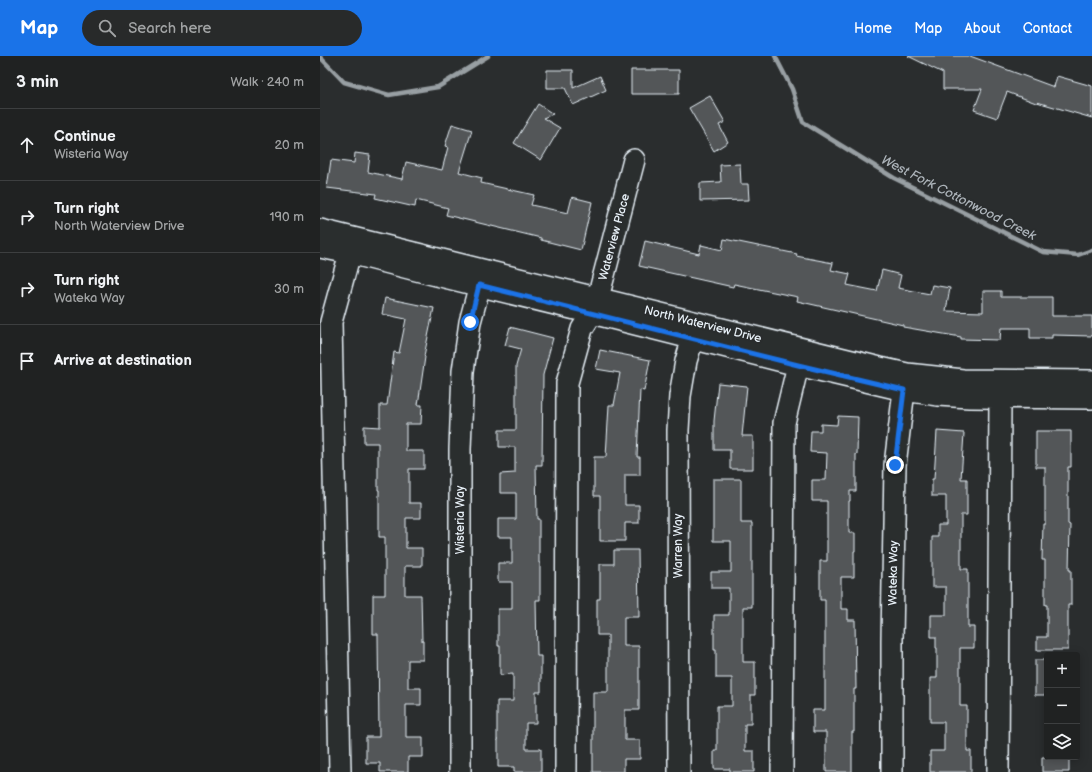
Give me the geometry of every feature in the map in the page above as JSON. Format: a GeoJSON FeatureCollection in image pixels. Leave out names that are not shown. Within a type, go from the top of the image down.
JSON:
{"type":"FeatureCollection","features":[{"type":"Feature","properties":{"kind":"street","name":"Waterview Place"},"geometry":{"type":"LineString","coordinates":[[566,772],[567,383],[582,329],[595,305],[634,160]]}},
{"type":"Feature","properties":{"kind":"street","name":"North Waterview Drive"},"geometry":{"type":"LineString","coordinates":[[320,230],[388,246],[481,278]]}},
{"type":"Feature","properties":{"kind":"street","name":"North Waterview Drive"},"geometry":{"type":"LineString","coordinates":[[320,247],[481,278],[595,305],[905,382],[938,395],[1000,398],[1092,398]]}},
{"type":"Feature","properties":{"kind":"street"},"geometry":{"type":"LineString","coordinates":[[340,772],[331,322],[350,253]]}},
{"type":"Feature","properties":{"kind":"street","name":"Wisteria Way"},"geometry":{"type":"LineString","coordinates":[[460,772],[460,449],[463,371],[470,322],[481,278]]}},
{"type":"Feature","properties":{"kind":"street","name":"North Waterview Drive"},"geometry":{"type":"LineString","coordinates":[[695,331],[798,365],[905,382],[963,380],[1092,381]]}},
{"type":"Feature","properties":{"kind":"street","name":"Warren Way"},"geometry":{"type":"LineString","coordinates":[[679,772],[678,430],[680,396],[686,361],[695,331]]}},
{"type":"Feature","properties":{"kind":"street"},"geometry":{"type":"LineString","coordinates":[[782,772],[784,423],[798,365]]}},
{"type":"Feature","properties":{"kind":"street","name":"Wateka Way"},"geometry":{"type":"LineString","coordinates":[[892,772],[892,640],[895,465],[905,382]]}},
{"type":"Feature","properties":{"kind":"street"},"geometry":{"type":"LineString","coordinates":[[998,772],[1000,398]]}},
{"type":"Feature","properties":{"kind":"building"},"geometry":{"type":"Polygon","coordinates":[[[908,56],[970,56],[1054,87],[1057,76],[1092,86],[1092,118],[1037,102],[1036,103],[1007,92],[997,118],[974,110],[982,89],[943,89],[943,73],[908,56]]]}},
{"type":"Feature","properties":{"kind":"building"},"geometry":{"type":"Polygon","coordinates":[[[547,70],[573,70],[573,88],[600,76],[606,90],[573,105],[565,88],[547,88],[547,70]]]}},
{"type":"Feature","properties":{"kind":"building"},"geometry":{"type":"Polygon","coordinates":[[[631,70],[679,70],[679,94],[631,94],[631,70]]]}},
{"type":"Feature","properties":{"kind":"building"},"geometry":{"type":"Polygon","coordinates":[[[710,96],[725,122],[719,125],[728,142],[714,151],[689,108],[710,96]]]}},
{"type":"Feature","properties":{"kind":"building"},"geometry":{"type":"Polygon","coordinates":[[[538,104],[553,114],[543,118],[560,128],[541,160],[514,143],[538,104]]]}},
{"type":"Feature","properties":{"kind":"building"},"geometry":{"type":"Polygon","coordinates":[[[452,124],[472,130],[459,172],[482,178],[481,183],[534,195],[531,205],[568,213],[572,197],[592,202],[581,250],[541,240],[541,238],[446,215],[448,208],[416,200],[415,207],[375,198],[376,194],[327,188],[331,160],[354,163],[355,153],[370,155],[368,172],[402,179],[406,162],[442,170],[448,147],[445,146],[452,124]]]}},
{"type":"Feature","properties":{"kind":"building"},"geometry":{"type":"Polygon","coordinates":[[[740,164],[741,184],[748,184],[749,200],[700,201],[700,183],[721,182],[720,165],[740,164]]]}},
{"type":"Feature","properties":{"kind":"building"},"geometry":{"type":"Polygon","coordinates":[[[724,239],[833,263],[831,270],[850,274],[847,285],[877,291],[882,270],[901,275],[898,288],[930,294],[932,285],[950,288],[946,311],[983,312],[983,291],[1001,291],[1001,297],[1052,297],[1052,316],[1092,316],[1092,336],[1052,335],[1052,338],[1030,338],[1030,328],[1001,328],[1000,340],[961,339],[961,337],[903,327],[903,325],[797,301],[798,297],[734,284],[733,287],[639,266],[645,241],[699,254],[701,245],[722,250],[724,239]]]}},
{"type":"Feature","properties":{"kind":"building"},"geometry":{"type":"Polygon","coordinates":[[[385,298],[434,308],[424,356],[418,405],[422,405],[421,424],[406,424],[406,451],[424,451],[424,469],[409,469],[409,503],[421,503],[421,518],[406,518],[406,548],[422,548],[422,566],[405,566],[405,595],[421,595],[423,641],[423,660],[408,660],[408,688],[421,688],[421,705],[406,705],[406,737],[423,737],[423,757],[408,757],[408,772],[380,772],[380,763],[366,763],[366,737],[379,737],[378,634],[373,634],[373,595],[385,595],[385,537],[379,537],[378,443],[364,443],[364,426],[380,427],[380,405],[387,405],[394,352],[399,353],[406,319],[382,314],[385,298]]]}},
{"type":"Feature","properties":{"kind":"building"},"geometry":{"type":"Polygon","coordinates":[[[510,327],[553,338],[543,375],[542,465],[536,465],[537,519],[539,519],[540,563],[540,600],[536,600],[537,656],[541,656],[541,692],[536,692],[536,723],[526,723],[526,749],[541,749],[541,772],[514,772],[514,767],[498,767],[497,701],[513,701],[513,674],[500,675],[500,646],[498,646],[498,609],[512,609],[512,582],[498,582],[498,563],[512,563],[512,537],[498,537],[498,519],[516,519],[516,493],[500,493],[500,474],[515,473],[515,447],[499,447],[499,430],[516,430],[516,366],[521,349],[505,345],[510,327]]]}},
{"type":"Feature","properties":{"kind":"building"},"geometry":{"type":"Polygon","coordinates":[[[600,350],[650,360],[644,391],[640,390],[637,457],[640,457],[640,475],[625,475],[625,505],[639,505],[639,523],[625,523],[625,541],[600,541],[600,496],[594,496],[594,457],[606,457],[609,405],[614,405],[620,373],[596,369],[600,350]]]}},
{"type":"Feature","properties":{"kind":"building"},"geometry":{"type":"Polygon","coordinates":[[[718,383],[747,386],[742,436],[753,436],[753,469],[730,469],[730,450],[714,450],[714,421],[718,383]]]}},
{"type":"Feature","properties":{"kind":"building"},"geometry":{"type":"Polygon","coordinates":[[[838,416],[858,417],[856,491],[850,491],[849,501],[849,533],[855,533],[854,577],[841,577],[841,609],[848,609],[848,620],[855,620],[856,689],[854,689],[852,772],[826,772],[826,732],[813,732],[813,710],[825,710],[825,600],[820,600],[820,561],[827,561],[827,501],[812,501],[812,480],[826,480],[827,453],[810,452],[811,431],[821,431],[821,424],[837,425],[838,416]]]}},
{"type":"Feature","properties":{"kind":"building"},"geometry":{"type":"Polygon","coordinates":[[[937,431],[964,433],[961,479],[967,479],[967,515],[961,515],[961,569],[968,569],[968,627],[974,627],[974,648],[960,648],[960,706],[967,706],[967,751],[971,751],[971,772],[930,772],[930,751],[944,751],[944,722],[930,722],[930,678],[937,678],[936,637],[931,637],[931,615],[946,615],[946,587],[932,587],[932,537],[938,537],[938,525],[946,525],[946,496],[932,496],[932,479],[934,479],[937,431]]]}},
{"type":"Feature","properties":{"kind":"building"},"geometry":{"type":"Polygon","coordinates":[[[1036,431],[1071,431],[1071,467],[1068,467],[1068,524],[1070,525],[1069,570],[1071,570],[1071,605],[1068,605],[1068,650],[1037,650],[1037,637],[1047,637],[1047,605],[1045,605],[1045,560],[1042,560],[1043,524],[1045,524],[1045,467],[1036,467],[1036,431]]]}},
{"type":"Feature","properties":{"kind":"building"},"geometry":{"type":"Polygon","coordinates":[[[713,479],[741,479],[741,523],[752,523],[752,607],[743,607],[743,662],[755,662],[755,695],[751,695],[751,724],[745,724],[745,751],[754,751],[754,772],[730,772],[730,769],[714,769],[714,751],[717,751],[717,706],[732,706],[732,678],[716,678],[714,615],[729,615],[729,588],[711,588],[711,572],[731,572],[731,541],[713,541],[713,479]]]}},
{"type":"Feature","properties":{"kind":"building"},"geometry":{"type":"Polygon","coordinates":[[[614,550],[638,550],[639,617],[624,617],[624,646],[639,646],[639,710],[625,710],[625,740],[640,740],[640,759],[624,759],[624,772],[593,772],[593,692],[608,692],[608,635],[597,635],[597,599],[600,599],[600,564],[614,564],[614,550]]]}},
{"type":"Feature","properties":{"kind":"building"},"geometry":{"type":"Polygon","coordinates":[[[1035,660],[1044,660],[1044,695],[1035,695],[1035,660]]]}},
{"type":"Feature","properties":{"kind":"building"},"geometry":{"type":"Polygon","coordinates":[[[1042,757],[1044,757],[1044,760],[1069,760],[1069,772],[1042,772],[1042,757]]]}},
{"type":"Feature","properties":{"kind":"waterway","name":"West Fork Cottonwood Creek"},"geometry":{"type":"LineString","coordinates":[[320,57],[344,82],[389,95],[438,87],[488,56]]}},
{"type":"Feature","properties":{"kind":"waterway","name":"West Fork Cottonwood Creek"},"geometry":{"type":"LineString","coordinates":[[775,56],[792,89],[803,122],[894,178],[1043,252],[1078,255],[1092,250]]}},
{"type":"Feature","properties":{"kind":"route"},"geometry":{"type":"LineString","coordinates":[[470,322],[479,285],[692,339],[904,390],[895,465]]}}]}
